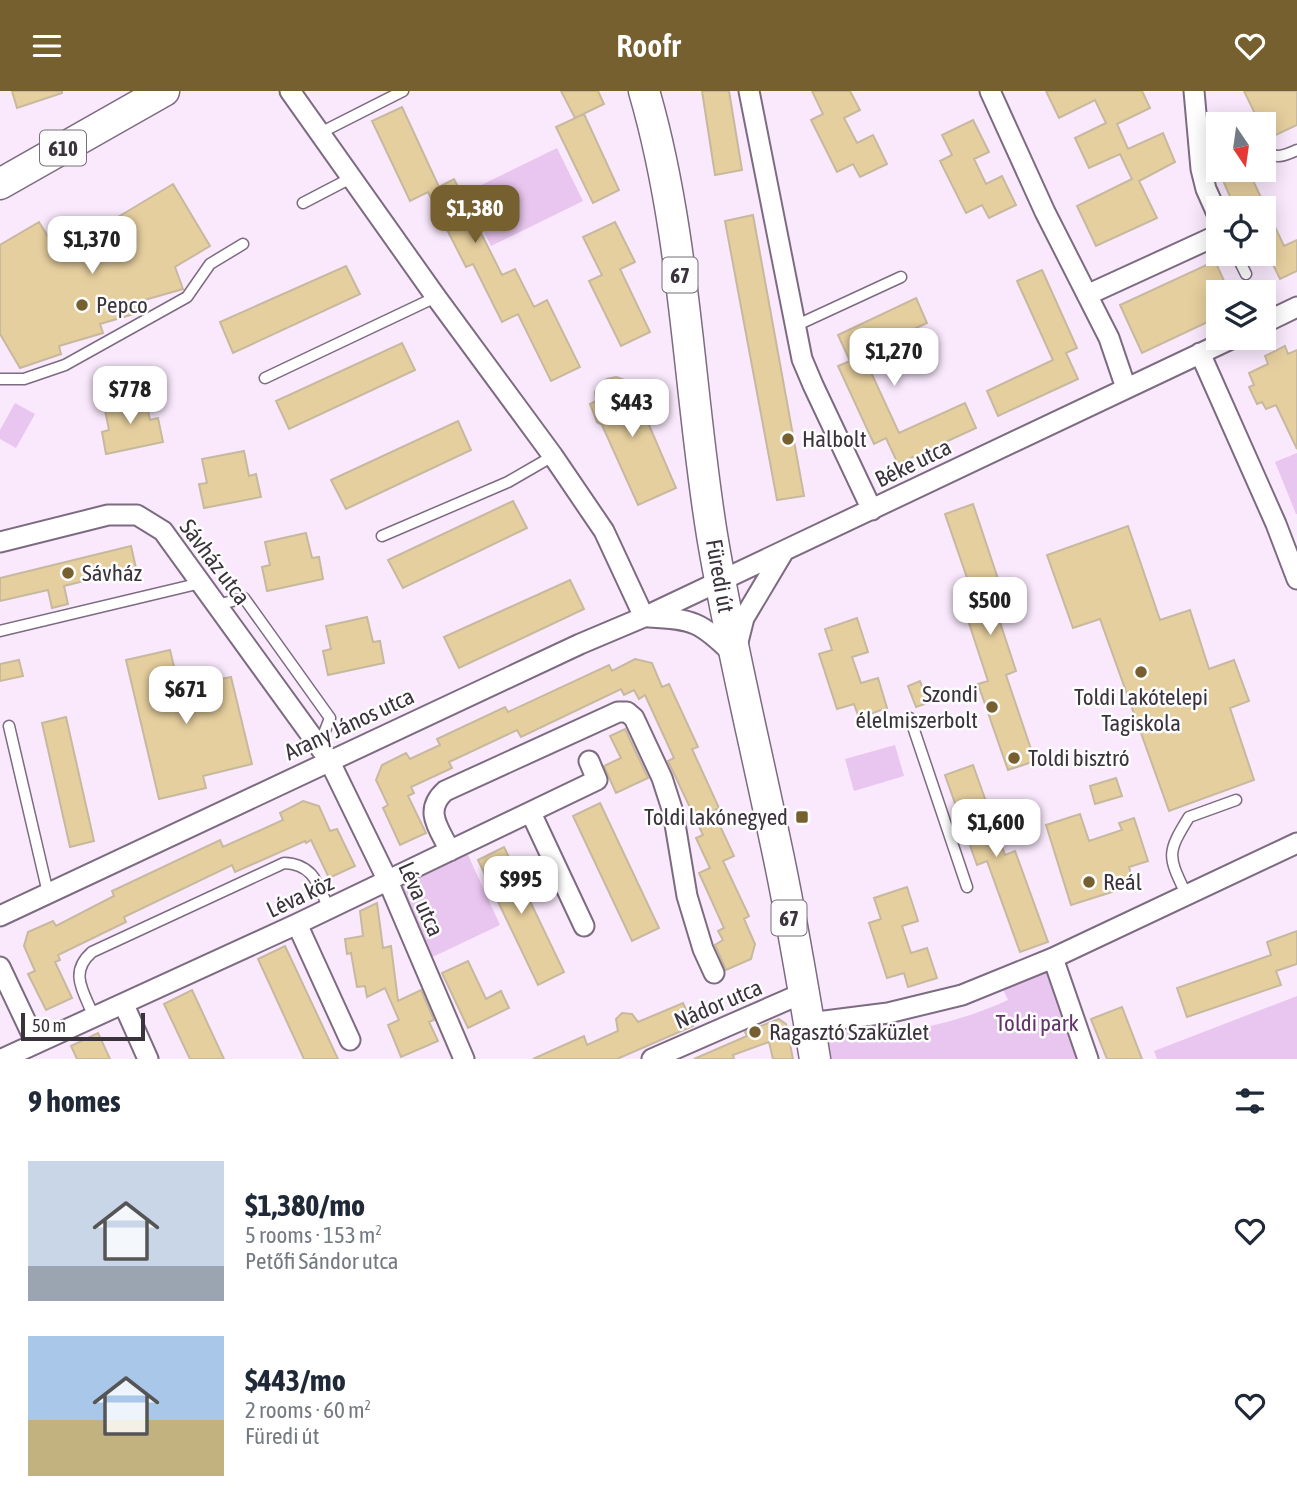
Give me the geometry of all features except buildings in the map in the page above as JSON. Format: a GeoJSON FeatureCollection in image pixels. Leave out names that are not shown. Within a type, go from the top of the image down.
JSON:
{"type":"FeatureCollection","features":[{"type":"Feature","properties":{"kind":"main road","name":"610"},"geometry":{"type":"LineString","coordinates":[[0,184],[163,91]]}},
{"type":"Feature","properties":{"kind":"main road","name":"Füredi út"},"geometry":{"type":"LineString","coordinates":[[644,91],[676,239],[705,492],[720,581],[776,843],[815,1059]]}},
{"type":"Feature","properties":{"kind":"street"},"geometry":{"type":"LineString","coordinates":[[290,91],[604,531],[645,617],[686,619],[713,634],[734,656]]}},
{"type":"Feature","properties":{"kind":"street"},"geometry":{"type":"LineString","coordinates":[[749,91],[802,359],[872,510]]}},
{"type":"Feature","properties":{"kind":"street"},"geometry":{"type":"LineString","coordinates":[[990,91],[1045,212],[1109,338],[1126,388]]}},
{"type":"Feature","properties":{"kind":"street"},"geometry":{"type":"LineString","coordinates":[[1194,91],[1201,169],[1209,196]]}},
{"type":"Feature","properties":{"kind":"street"},"geometry":{"type":"LineString","coordinates":[[1087,295],[1206,240]]}},
{"type":"Feature","properties":{"kind":"street"},"geometry":{"type":"LineString","coordinates":[[1276,317],[1297,307]]}},
{"type":"Feature","properties":{"kind":"street","name":"Béke utca"},"geometry":{"type":"LineString","coordinates":[[720,581],[1207,350]]}},
{"type":"Feature","properties":{"kind":"street"},"geometry":{"type":"LineString","coordinates":[[1200,353],[1297,577]]}},
{"type":"Feature","properties":{"kind":"street","name":"Sávház utca"},"geometry":{"type":"LineString","coordinates":[[0,542],[108,515],[137,515],[163,530],[324,753]]}},
{"type":"Feature","properties":{"kind":"street"},"geometry":{"type":"LineString","coordinates":[[734,656],[744,618],[785,551]]}},
{"type":"Feature","properties":{"kind":"street","name":"Arany János utca"},"geometry":{"type":"LineString","coordinates":[[0,916],[324,753],[645,617],[720,581]]}},
{"type":"Feature","properties":{"kind":"street"},"geometry":{"type":"LineString","coordinates":[[450,851],[434,819],[433,809],[436,799],[445,791],[618,712],[627,712],[634,718],[663,778],[673,812],[687,896],[703,949],[714,973]]}},
{"type":"Feature","properties":{"kind":"street","name":"Léva utca"},"geometry":{"type":"LineString","coordinates":[[324,753],[388,881],[464,1059]]}},
{"type":"Feature","properties":{"kind":"street","name":"Léva köz"},"geometry":{"type":"LineString","coordinates":[[2,1059],[329,909],[597,780],[589,761]]}},
{"type":"Feature","properties":{"kind":"street"},"geometry":{"type":"LineString","coordinates":[[531,813],[584,926]]}},
{"type":"Feature","properties":{"kind":"street"},"geometry":{"type":"LineString","coordinates":[[809,1023],[918,1007],[962,995],[1053,958],[1297,843]]}},
{"type":"Feature","properties":{"kind":"street"},"geometry":{"type":"LineString","coordinates":[[297,924],[350,1040]]}},
{"type":"Feature","properties":{"kind":"street"},"geometry":{"type":"LineString","coordinates":[[1053,958],[1088,1059]]}},
{"type":"Feature","properties":{"kind":"street"},"geometry":{"type":"LineString","coordinates":[[0,967],[36,1043]]}},
{"type":"Feature","properties":{"kind":"street","name":"Nádor utca"},"geometry":{"type":"LineString","coordinates":[[652,1059],[803,993]]}},
{"type":"Feature","properties":{"kind":"street"},"geometry":{"type":"LineString","coordinates":[[124,1005],[148,1059]]}},
{"type":"Feature","properties":{"kind":"lane"},"geometry":{"type":"LineString","coordinates":[[320,132],[403,91]]}},
{"type":"Feature","properties":{"kind":"lane"},"geometry":{"type":"LineString","coordinates":[[1199,137],[1206,135]]}},
{"type":"Feature","properties":{"kind":"lane"},"geometry":{"type":"LineString","coordinates":[[1276,157],[1297,150]]}},
{"type":"Feature","properties":{"kind":"lane"},"geometry":{"type":"LineString","coordinates":[[303,203],[351,178]]}},
{"type":"Feature","properties":{"kind":"lane"},"geometry":{"type":"LineString","coordinates":[[0,379],[24,379],[65,365],[187,297],[210,264],[243,244]]}},
{"type":"Feature","properties":{"kind":"lane"},"geometry":{"type":"LineString","coordinates":[[1242,266],[1246,274]]}},
{"type":"Feature","properties":{"kind":"lane"},"geometry":{"type":"LineString","coordinates":[[794,327],[901,277]]}},
{"type":"Feature","properties":{"kind":"lane"},"geometry":{"type":"LineString","coordinates":[[265,378],[436,297]]}},
{"type":"Feature","properties":{"kind":"lane"},"geometry":{"type":"LineString","coordinates":[[382,536],[508,482],[553,456]]}},
{"type":"Feature","properties":{"kind":"lane"},"geometry":{"type":"LineString","coordinates":[[0,631],[201,583]]}},
{"type":"Feature","properties":{"kind":"lane"},"geometry":{"type":"LineString","coordinates":[[910,718],[967,887]]}},
{"type":"Feature","properties":{"kind":"lane"},"geometry":{"type":"LineString","coordinates":[[9,726],[48,893]]}},
{"type":"Feature","properties":{"kind":"lane"},"geometry":{"type":"LineString","coordinates":[[1186,894],[1171,862],[1171,850],[1184,824],[1189,817],[1236,800]]}},
{"type":"Feature","properties":{"kind":"lane"},"geometry":{"type":"LineString","coordinates":[[94,1018],[79,981],[78,971],[82,961],[92,952],[284,863],[296,864],[308,870],[329,909]]}},
{"type":"Feature","properties":{"kind":"green space"},"geometry":{"type":"Polygon","coordinates":[[[557,148],[583,201],[491,246],[465,193],[557,148]]]}},
{"type":"Feature","properties":{"kind":"green space"},"geometry":{"type":"Polygon","coordinates":[[[15,403],[35,414],[16,448],[0,439],[0,430],[15,403]]]}},
{"type":"Feature","properties":{"kind":"green space"},"geometry":{"type":"Polygon","coordinates":[[[1297,453],[1297,514],[1296,514],[1275,462],[1297,453]]]}},
{"type":"Feature","properties":{"kind":"green space"},"geometry":{"type":"Polygon","coordinates":[[[895,745],[904,776],[854,791],[845,759],[895,745]]]}},
{"type":"Feature","properties":{"kind":"green space"},"geometry":{"type":"Polygon","coordinates":[[[463,844],[500,925],[422,962],[388,881],[463,844]]]}},
{"type":"Feature","properties":{"kind":"green space","name":"Toldi park"},"geometry":{"type":"Polygon","coordinates":[[[1053,958],[1088,1059],[815,1059],[809,1023],[888,1013],[892,1033],[951,1021],[1008,1000],[999,981],[1053,958]]]}},
{"type":"Feature","properties":{"kind":"green space"},"geometry":{"type":"Polygon","coordinates":[[[1297,996],[1297,1059],[1157,1059],[1154,1051],[1297,996]]]}},
{"type":"Feature","properties":{"kind":"place","name":"Pepco"},"geometry":{"type":"Point","coordinates":[82,305]}},
{"type":"Feature","properties":{"kind":"place","name":"Halbolt"},"geometry":{"type":"Point","coordinates":[788,439]}},
{"type":"Feature","properties":{"kind":"place","name":"Sávház"},"geometry":{"type":"Point","coordinates":[68,573]}},
{"type":"Feature","properties":{"kind":"place","name":"Toldi Lakótelepi Tagiskola"},"geometry":{"type":"Point","coordinates":[1141,672]}},
{"type":"Feature","properties":{"kind":"place","name":"Szondi élelmiszerbolt"},"geometry":{"type":"Point","coordinates":[992,707]}},
{"type":"Feature","properties":{"kind":"place","name":"Toldi bisztró"},"geometry":{"type":"Point","coordinates":[1014,758]}},
{"type":"Feature","properties":{"kind":"place","name":"Toldi lakónegyed"},"geometry":{"type":"Point","coordinates":[802,817]}},
{"type":"Feature","properties":{"kind":"place","name":"Reál"},"geometry":{"type":"Point","coordinates":[1089,882]}},
{"type":"Feature","properties":{"kind":"place","name":"Ragasztó Szaküzlet"},"geometry":{"type":"Point","coordinates":[755,1032]}}]}
